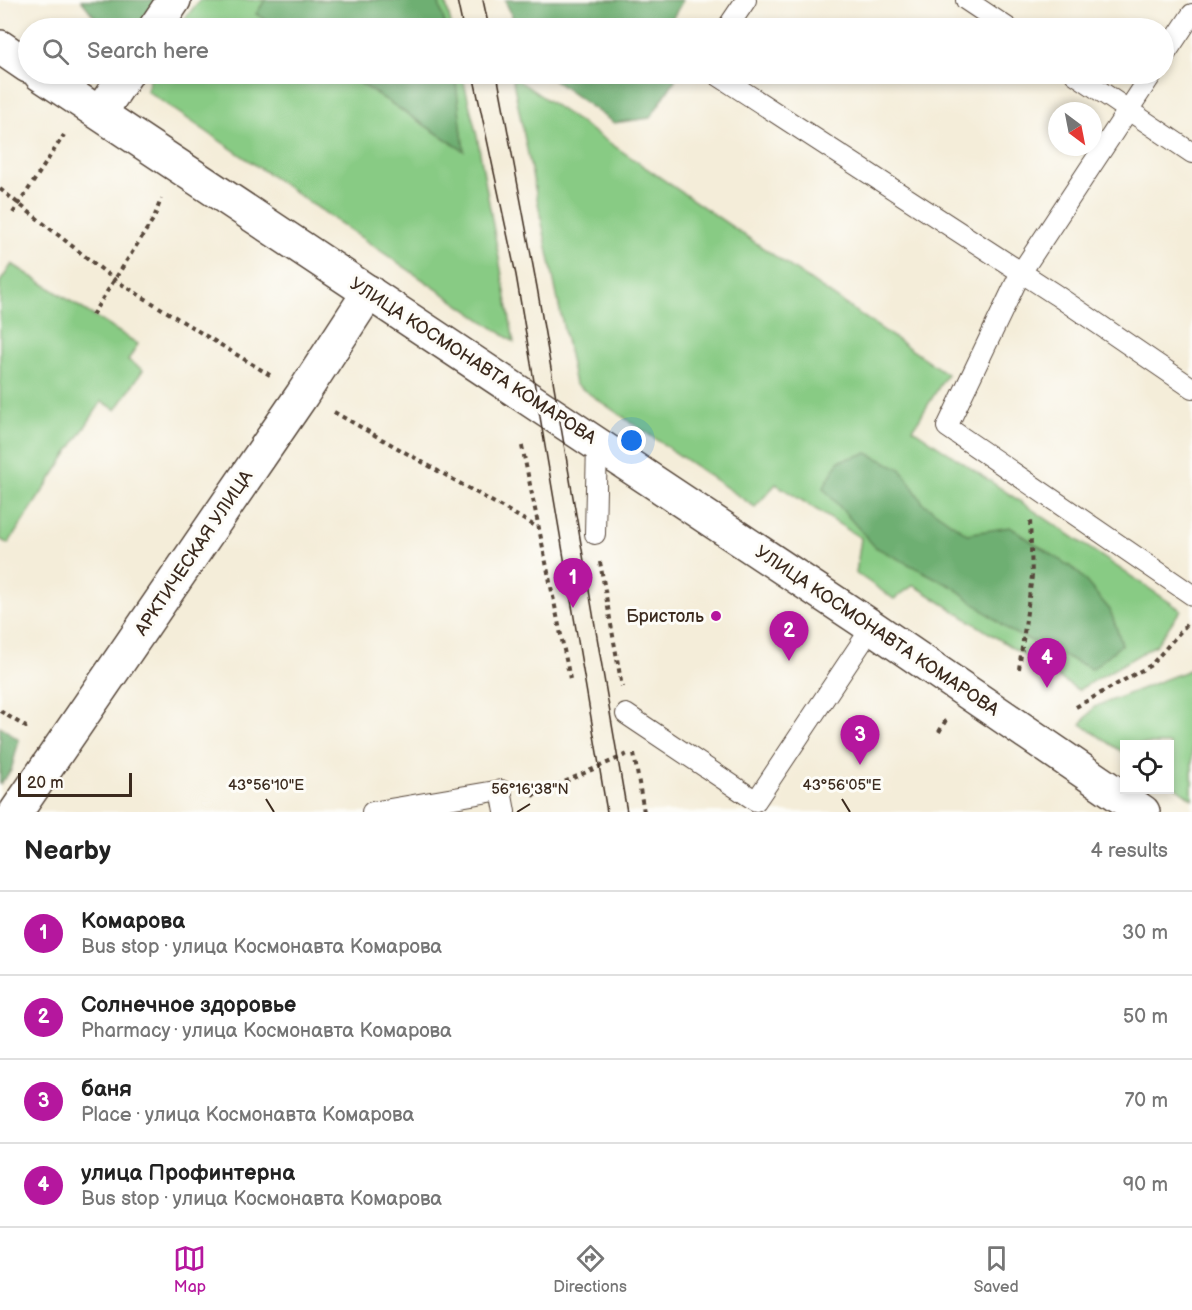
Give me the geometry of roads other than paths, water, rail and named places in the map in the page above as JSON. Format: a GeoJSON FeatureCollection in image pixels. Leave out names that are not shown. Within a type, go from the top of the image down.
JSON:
{"type":"FeatureCollection","features":[{"type":"Feature","properties":{"kind":"street"},"geometry":{"type":"LineString","coordinates":[[162,18],[174,0]]}},
{"type":"Feature","properties":{"kind":"street"},"geometry":{"type":"LineString","coordinates":[[0,47],[18,59]]}},
{"type":"Feature","properties":{"kind":"street","name":"УЛИЦА КОСМОНАВТА КОМАРОВА"},"geometry":{"type":"LineString","coordinates":[[55,84],[872,627],[1126,807]]}},
{"type":"Feature","properties":{"kind":"street"},"geometry":{"type":"LineString","coordinates":[[100,114],[120,84]]}},
{"type":"Feature","properties":{"kind":"street","name":"АРКТИЧЕСКАЯ УЛИЦА"},"geometry":{"type":"LineString","coordinates":[[16,812],[303,395],[369,292]]}},
{"type":"Feature","properties":{"kind":"lane"},"geometry":{"type":"LineString","coordinates":[[734,18],[746,0]]}},
{"type":"Feature","properties":{"kind":"lane"},"geometry":{"type":"LineString","coordinates":[[966,0],[993,18]]}},
{"type":"Feature","properties":{"kind":"lane"},"geometry":{"type":"LineString","coordinates":[[1174,41],[1192,14]]}},
{"type":"Feature","properties":{"kind":"lane"},"geometry":{"type":"LineString","coordinates":[[731,84],[1020,274],[1056,295],[1192,388]]}},
{"type":"Feature","properties":{"kind":"lane"},"geometry":{"type":"LineString","coordinates":[[1090,84],[1192,153]]}},
{"type":"Feature","properties":{"kind":"lane"},"geometry":{"type":"LineString","coordinates":[[1145,84],[1020,274],[947,427],[1192,595]]}},
{"type":"Feature","properties":{"kind":"lane"},"geometry":{"type":"LineString","coordinates":[[595,534],[597,443]]}},
{"type":"Feature","properties":{"kind":"lane"},"geometry":{"type":"LineString","coordinates":[[626,714],[756,801],[872,627]]}},
{"type":"Feature","properties":{"kind":"lane"},"geometry":{"type":"LineString","coordinates":[[372,812],[501,790],[505,810]]}},
{"type":"Feature","properties":{"kind":"tram line"},"geometry":{"type":"LineString","coordinates":[[457,0],[461,18]]}},
{"type":"Feature","properties":{"kind":"tram line"},"geometry":{"type":"LineString","coordinates":[[483,0],[487,18]]}},
{"type":"Feature","properties":{"kind":"tram line"},"geometry":{"type":"LineString","coordinates":[[475,84],[516,275],[607,812]]}},
{"type":"Feature","properties":{"kind":"tram line"},"geometry":{"type":"LineString","coordinates":[[499,84],[537,287],[627,812]]}},
{"type":"Feature","properties":{"kind":"place","name":"Комарова"},"geometry":{"type":"Point","coordinates":[573,608]}},
{"type":"Feature","properties":{"kind":"place","name":"Бристоль"},"geometry":{"type":"Point","coordinates":[716,616]}},
{"type":"Feature","properties":{"kind":"place","name":"Солнечное здоровье"},"geometry":{"type":"Point","coordinates":[789,661]}},
{"type":"Feature","properties":{"kind":"place","name":"улица Профинтерна"},"geometry":{"type":"Point","coordinates":[1047,688]}},
{"type":"Feature","properties":{"kind":"place","name":"баня"},"geometry":{"type":"Point","coordinates":[860,765]}}]}
